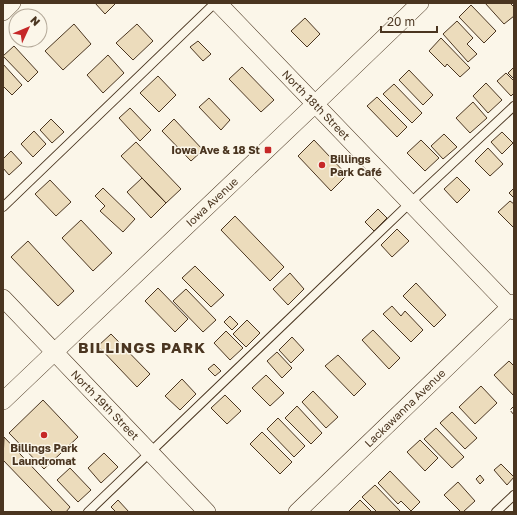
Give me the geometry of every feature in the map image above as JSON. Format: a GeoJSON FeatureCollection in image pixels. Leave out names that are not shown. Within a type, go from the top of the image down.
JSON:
{"type":"FeatureCollection","features":[{"type":"Feature","properties":{"kind":"street"},"geometry":{"type":"LineString","coordinates":[[3,12],[12,3]]}},
{"type":"Feature","properties":{"kind":"street","name":"North 18th Street"},"geometry":{"type":"LineString","coordinates":[[217,3],[410,203],[513,307]]}},
{"type":"Feature","properties":{"kind":"street","name":"Iowa Avenue"},"geometry":{"type":"LineString","coordinates":[[3,401],[420,3]]}},
{"type":"Feature","properties":{"kind":"street","name":"North 19th Street"},"geometry":{"type":"LineString","coordinates":[[3,298],[207,512]]}},
{"type":"Feature","properties":{"kind":"street","name":"Lackawanna Avenue"},"geometry":{"type":"LineString","coordinates":[[297,512],[513,307]]}},
{"type":"Feature","properties":{"kind":"lane"},"geometry":{"type":"LineString","coordinates":[[3,207],[217,3]]}},
{"type":"Feature","properties":{"kind":"lane"},"geometry":{"type":"LineString","coordinates":[[88,512],[410,203],[514,106]]}},
{"type":"Feature","properties":{"kind":"lane"},"geometry":{"type":"LineString","coordinates":[[496,512],[514,495]]}},
{"type":"Feature","properties":{"kind":"building"},"geometry":{"type":"Polygon","coordinates":[[[95,3],[114,3],[115,4],[105,14],[95,3]]]}},
{"type":"Feature","properties":{"kind":"building"},"geometry":{"type":"Polygon","coordinates":[[[485,3],[510,3],[514,7],[514,16],[504,24],[485,3]]]}},
{"type":"Feature","properties":{"kind":"building"},"geometry":{"type":"Polygon","coordinates":[[[471,5],[496,31],[484,43],[459,17],[471,5]]]}},
{"type":"Feature","properties":{"kind":"building"},"geometry":{"type":"Polygon","coordinates":[[[305,18],[320,34],[307,47],[291,31],[305,18]]]}},
{"type":"Feature","properties":{"kind":"building"},"geometry":{"type":"Polygon","coordinates":[[[457,21],[473,38],[467,44],[477,54],[468,62],[443,34],[457,21]]]}},
{"type":"Feature","properties":{"kind":"building"},"geometry":{"type":"Polygon","coordinates":[[[74,24],[91,44],[63,70],[45,51],[74,24]]]}},
{"type":"Feature","properties":{"kind":"building"},"geometry":{"type":"Polygon","coordinates":[[[137,24],[153,41],[133,60],[116,43],[137,24]]]}},
{"type":"Feature","properties":{"kind":"building"},"geometry":{"type":"Polygon","coordinates":[[[441,38],[470,68],[460,77],[447,64],[445,67],[429,51],[441,38]]]}},
{"type":"Feature","properties":{"kind":"building"},"geometry":{"type":"Polygon","coordinates":[[[198,41],[211,54],[203,61],[190,47],[198,41]]]}},
{"type":"Feature","properties":{"kind":"building"},"geometry":{"type":"Polygon","coordinates":[[[12,48],[16,48],[38,72],[28,82],[3,56],[12,48]]]}},
{"type":"Feature","properties":{"kind":"building"},"geometry":{"type":"Polygon","coordinates":[[[108,55],[124,73],[103,93],[87,75],[108,55]]]}},
{"type":"Feature","properties":{"kind":"building"},"geometry":{"type":"Polygon","coordinates":[[[3,64],[22,85],[12,95],[3,86],[3,64]]]}},
{"type":"Feature","properties":{"kind":"building"},"geometry":{"type":"Polygon","coordinates":[[[242,67],[274,100],[261,112],[229,79],[242,67]]]}},
{"type":"Feature","properties":{"kind":"building"},"geometry":{"type":"Polygon","coordinates":[[[514,67],[514,79],[508,73],[514,67]]]}},
{"type":"Feature","properties":{"kind":"building"},"geometry":{"type":"Polygon","coordinates":[[[409,70],[433,95],[423,105],[399,80],[409,70]]]}},
{"type":"Feature","properties":{"kind":"building"},"geometry":{"type":"Polygon","coordinates":[[[506,73],[514,81],[514,93],[511,96],[497,81],[506,73]]]}},
{"type":"Feature","properties":{"kind":"building"},"geometry":{"type":"Polygon","coordinates":[[[158,76],[176,95],[159,112],[140,93],[158,76]]]}},
{"type":"Feature","properties":{"kind":"building"},"geometry":{"type":"Polygon","coordinates":[[[486,83],[502,100],[488,113],[473,96],[486,83]]]}},
{"type":"Feature","properties":{"kind":"building"},"geometry":{"type":"Polygon","coordinates":[[[394,84],[422,113],[412,123],[383,94],[394,84]]]}},
{"type":"Feature","properties":{"kind":"building"},"geometry":{"type":"Polygon","coordinates":[[[377,97],[407,127],[397,137],[367,106],[377,97]]]}},
{"type":"Feature","properties":{"kind":"building"},"geometry":{"type":"Polygon","coordinates":[[[209,98],[230,120],[221,130],[199,107],[209,98]]]}},
{"type":"Feature","properties":{"kind":"building"},"geometry":{"type":"Polygon","coordinates":[[[473,102],[487,118],[470,133],[456,118],[473,102]]]}},
{"type":"Feature","properties":{"kind":"building"},"geometry":{"type":"Polygon","coordinates":[[[130,108],[151,130],[140,141],[119,118],[130,108]]]}},
{"type":"Feature","properties":{"kind":"building"},"geometry":{"type":"Polygon","coordinates":[[[51,119],[64,132],[52,143],[40,130],[51,119]]]}},
{"type":"Feature","properties":{"kind":"building"},"geometry":{"type":"Polygon","coordinates":[[[174,119],[203,150],[191,161],[162,131],[174,119]]]}},
{"type":"Feature","properties":{"kind":"building"},"geometry":{"type":"Polygon","coordinates":[[[34,131],[46,144],[33,157],[21,144],[34,131]]]}},
{"type":"Feature","properties":{"kind":"building"},"geometry":{"type":"Polygon","coordinates":[[[502,132],[513,143],[502,154],[491,142],[502,132]]]}},
{"type":"Feature","properties":{"kind":"building"},"geometry":{"type":"Polygon","coordinates":[[[444,134],[457,147],[443,159],[431,146],[444,134]]]}},
{"type":"Feature","properties":{"kind":"building","name":"Billings Park Café"},"geometry":{"type":"Polygon","coordinates":[[[314,140],[347,175],[331,191],[298,156],[314,140]]]}},
{"type":"Feature","properties":{"kind":"building"},"geometry":{"type":"Polygon","coordinates":[[[421,140],[439,158],[425,171],[407,153],[421,140]]]}},
{"type":"Feature","properties":{"kind":"building"},"geometry":{"type":"Polygon","coordinates":[[[136,142],[181,189],[166,203],[121,156],[136,142]]]}},
{"type":"Feature","properties":{"kind":"building"},"geometry":{"type":"Polygon","coordinates":[[[488,148],[503,164],[490,176],[475,161],[488,148]]]}},
{"type":"Feature","properties":{"kind":"building"},"geometry":{"type":"Polygon","coordinates":[[[11,151],[22,163],[9,175],[3,168],[3,159],[11,151]]]}},
{"type":"Feature","properties":{"kind":"building"},"geometry":{"type":"Polygon","coordinates":[[[457,177],[470,190],[457,203],[444,189],[457,177]]]}},
{"type":"Feature","properties":{"kind":"building"},"geometry":{"type":"Polygon","coordinates":[[[142,178],[166,203],[151,218],[127,192],[142,178]]]}},
{"type":"Feature","properties":{"kind":"building"},"geometry":{"type":"Polygon","coordinates":[[[50,180],[71,202],[56,216],[35,194],[50,180]]]}},
{"type":"Feature","properties":{"kind":"building"},"geometry":{"type":"Polygon","coordinates":[[[103,188],[135,219],[123,232],[100,211],[105,206],[95,196],[103,188]]]}},
{"type":"Feature","properties":{"kind":"building"},"geometry":{"type":"Polygon","coordinates":[[[514,188],[514,198],[509,193],[514,188]]]}},
{"type":"Feature","properties":{"kind":"building"},"geometry":{"type":"Polygon","coordinates":[[[510,201],[514,204],[514,228],[498,212],[510,201]]]}},
{"type":"Feature","properties":{"kind":"building"},"geometry":{"type":"Polygon","coordinates":[[[378,209],[387,218],[374,231],[365,222],[378,209]]]}},
{"type":"Feature","properties":{"kind":"building"},"geometry":{"type":"Polygon","coordinates":[[[235,216],[284,267],[270,281],[221,230],[235,216]]]}},
{"type":"Feature","properties":{"kind":"building"},"geometry":{"type":"Polygon","coordinates":[[[81,220],[112,253],[93,271],[62,238],[81,220]]]}},
{"type":"Feature","properties":{"kind":"building"},"geometry":{"type":"Polygon","coordinates":[[[397,229],[409,241],[392,257],[381,245],[397,229]]]}},
{"type":"Feature","properties":{"kind":"building"},"geometry":{"type":"Polygon","coordinates":[[[28,241],[74,291],[58,306],[11,257],[28,241]]]}},
{"type":"Feature","properties":{"kind":"building"},"geometry":{"type":"Polygon","coordinates":[[[195,266],[224,295],[211,307],[182,278],[195,266]]]}},
{"type":"Feature","properties":{"kind":"building"},"geometry":{"type":"Polygon","coordinates":[[[290,273],[304,289],[288,305],[273,289],[290,273]]]}},
{"type":"Feature","properties":{"kind":"building"},"geometry":{"type":"Polygon","coordinates":[[[416,283],[446,315],[434,327],[403,296],[416,283]]]}},
{"type":"Feature","properties":{"kind":"building"},"geometry":{"type":"Polygon","coordinates":[[[158,288],[188,319],[175,332],[145,301],[158,288]]]}},
{"type":"Feature","properties":{"kind":"building"},"geometry":{"type":"Polygon","coordinates":[[[186,289],[216,320],[203,332],[173,301],[186,289]]]}},
{"type":"Feature","properties":{"kind":"building"},"geometry":{"type":"Polygon","coordinates":[[[392,306],[401,316],[405,311],[423,330],[411,342],[383,314],[392,306]]]}},
{"type":"Feature","properties":{"kind":"building"},"geometry":{"type":"Polygon","coordinates":[[[230,316],[238,324],[232,330],[224,322],[230,316]]]}},
{"type":"Feature","properties":{"kind":"building"},"geometry":{"type":"Polygon","coordinates":[[[247,320],[260,333],[246,347],[233,334],[247,320]]]}},
{"type":"Feature","properties":{"kind":"building"},"geometry":{"type":"Polygon","coordinates":[[[373,330],[400,358],[389,369],[362,340],[373,330]]]}},
{"type":"Feature","properties":{"kind":"building"},"geometry":{"type":"Polygon","coordinates":[[[226,331],[243,348],[230,360],[214,343],[226,331]]]}},
{"type":"Feature","properties":{"kind":"building"},"geometry":{"type":"Polygon","coordinates":[[[111,334],[150,374],[137,387],[98,346],[111,334]]]}},
{"type":"Feature","properties":{"kind":"building"},"geometry":{"type":"Polygon","coordinates":[[[292,337],[304,350],[291,363],[279,350],[292,337]]]}},
{"type":"Feature","properties":{"kind":"building"},"geometry":{"type":"Polygon","coordinates":[[[277,352],[292,368],[282,378],[267,361],[277,352]]]}},
{"type":"Feature","properties":{"kind":"building"},"geometry":{"type":"Polygon","coordinates":[[[338,355],[366,384],[354,396],[325,366],[338,355]]]}},
{"type":"Feature","properties":{"kind":"building"},"geometry":{"type":"Polygon","coordinates":[[[509,361],[514,366],[514,396],[494,375],[509,361]]]}},
{"type":"Feature","properties":{"kind":"building"},"geometry":{"type":"Polygon","coordinates":[[[214,364],[221,371],[215,376],[208,369],[214,364]]]}},
{"type":"Feature","properties":{"kind":"building"},"geometry":{"type":"Polygon","coordinates":[[[266,375],[284,393],[270,406],[252,388],[266,375]]]}},
{"type":"Feature","properties":{"kind":"building"},"geometry":{"type":"Polygon","coordinates":[[[182,379],[196,394],[180,410],[165,396],[182,379]]]}},
{"type":"Feature","properties":{"kind":"building"},"geometry":{"type":"Polygon","coordinates":[[[481,386],[497,403],[475,424],[459,407],[481,386]]]}},
{"type":"Feature","properties":{"kind":"building"},"geometry":{"type":"Polygon","coordinates":[[[313,391],[338,417],[326,428],[302,402],[313,391]]]}},
{"type":"Feature","properties":{"kind":"building"},"geometry":{"type":"Polygon","coordinates":[[[225,395],[241,411],[227,424],[211,408],[225,395]]]}},
{"type":"Feature","properties":{"kind":"building","name":"Billings Park Laundromat"},"geometry":{"type":"Polygon","coordinates":[[[43,400],[78,437],[44,469],[9,433],[43,400]]]}},
{"type":"Feature","properties":{"kind":"building"},"geometry":{"type":"Polygon","coordinates":[[[297,406],[322,433],[311,444],[285,418],[297,406]]]}},
{"type":"Feature","properties":{"kind":"building"},"geometry":{"type":"Polygon","coordinates":[[[452,412],[477,438],[465,449],[440,423],[452,412]]]}},
{"type":"Feature","properties":{"kind":"building"},"geometry":{"type":"Polygon","coordinates":[[[278,418],[305,446],[294,457],[267,429],[278,418]]]}},
{"type":"Feature","properties":{"kind":"building"},"geometry":{"type":"Polygon","coordinates":[[[436,428],[464,457],[452,468],[424,439],[436,428]]]}},
{"type":"Feature","properties":{"kind":"building"},"geometry":{"type":"Polygon","coordinates":[[[262,432],[292,462],[280,474],[250,444],[262,432]]]}},
{"type":"Feature","properties":{"kind":"building"},"geometry":{"type":"Polygon","coordinates":[[[4,437],[70,507],[66,512],[53,512],[3,460],[4,437]]]}},
{"type":"Feature","properties":{"kind":"building"},"geometry":{"type":"Polygon","coordinates":[[[420,440],[438,458],[425,471],[407,452],[420,440]]]}},
{"type":"Feature","properties":{"kind":"building"},"geometry":{"type":"Polygon","coordinates":[[[104,453],[118,467],[101,483],[88,468],[104,453]]]}},
{"type":"Feature","properties":{"kind":"building"},"geometry":{"type":"Polygon","coordinates":[[[501,464],[514,477],[507,485],[494,470],[501,464]]]}},
{"type":"Feature","properties":{"kind":"building"},"geometry":{"type":"Polygon","coordinates":[[[70,468],[91,490],[78,502],[57,480],[70,468]]]}},
{"type":"Feature","properties":{"kind":"building"},"geometry":{"type":"Polygon","coordinates":[[[390,471],[420,502],[411,511],[401,501],[398,504],[378,483],[390,471]]]}},
{"type":"Feature","properties":{"kind":"building"},"geometry":{"type":"Polygon","coordinates":[[[480,475],[484,480],[480,484],[476,479],[480,475]]]}},
{"type":"Feature","properties":{"kind":"building"},"geometry":{"type":"Polygon","coordinates":[[[458,482],[475,501],[463,512],[461,512],[444,495],[458,482]]]}},
{"type":"Feature","properties":{"kind":"building"},"geometry":{"type":"Polygon","coordinates":[[[375,485],[401,512],[377,512],[362,497],[375,485]]]}},
{"type":"Feature","properties":{"kind":"building"},"geometry":{"type":"Polygon","coordinates":[[[118,500],[129,512],[116,512],[111,507],[118,500]]]}},
{"type":"Feature","properties":{"kind":"building"},"geometry":{"type":"Polygon","coordinates":[[[360,500],[372,512],[348,512],[360,500]]]}},
{"type":"Feature","properties":{"kind":"fence"},"geometry":{"type":"LineString","coordinates":[[514,406],[510,410],[514,415]]}},
{"type":"Feature","properties":{"kind":"place","name":"Iowa Ave & 18 St"},"geometry":{"type":"Point","coordinates":[268,150]}},
{"type":"Feature","properties":{"kind":"place","name":"Billings Park Café"},"geometry":{"type":"Point","coordinates":[322,165]}},
{"type":"Feature","properties":{"kind":"place","name":"Billings Park Laundromat"},"geometry":{"type":"Point","coordinates":[44,435]}},
{"type":"Feature","properties":{"kind":"district","name":"BILLINGS PARK"},"geometry":{"type":"Point","coordinates":[142,348]}}]}
